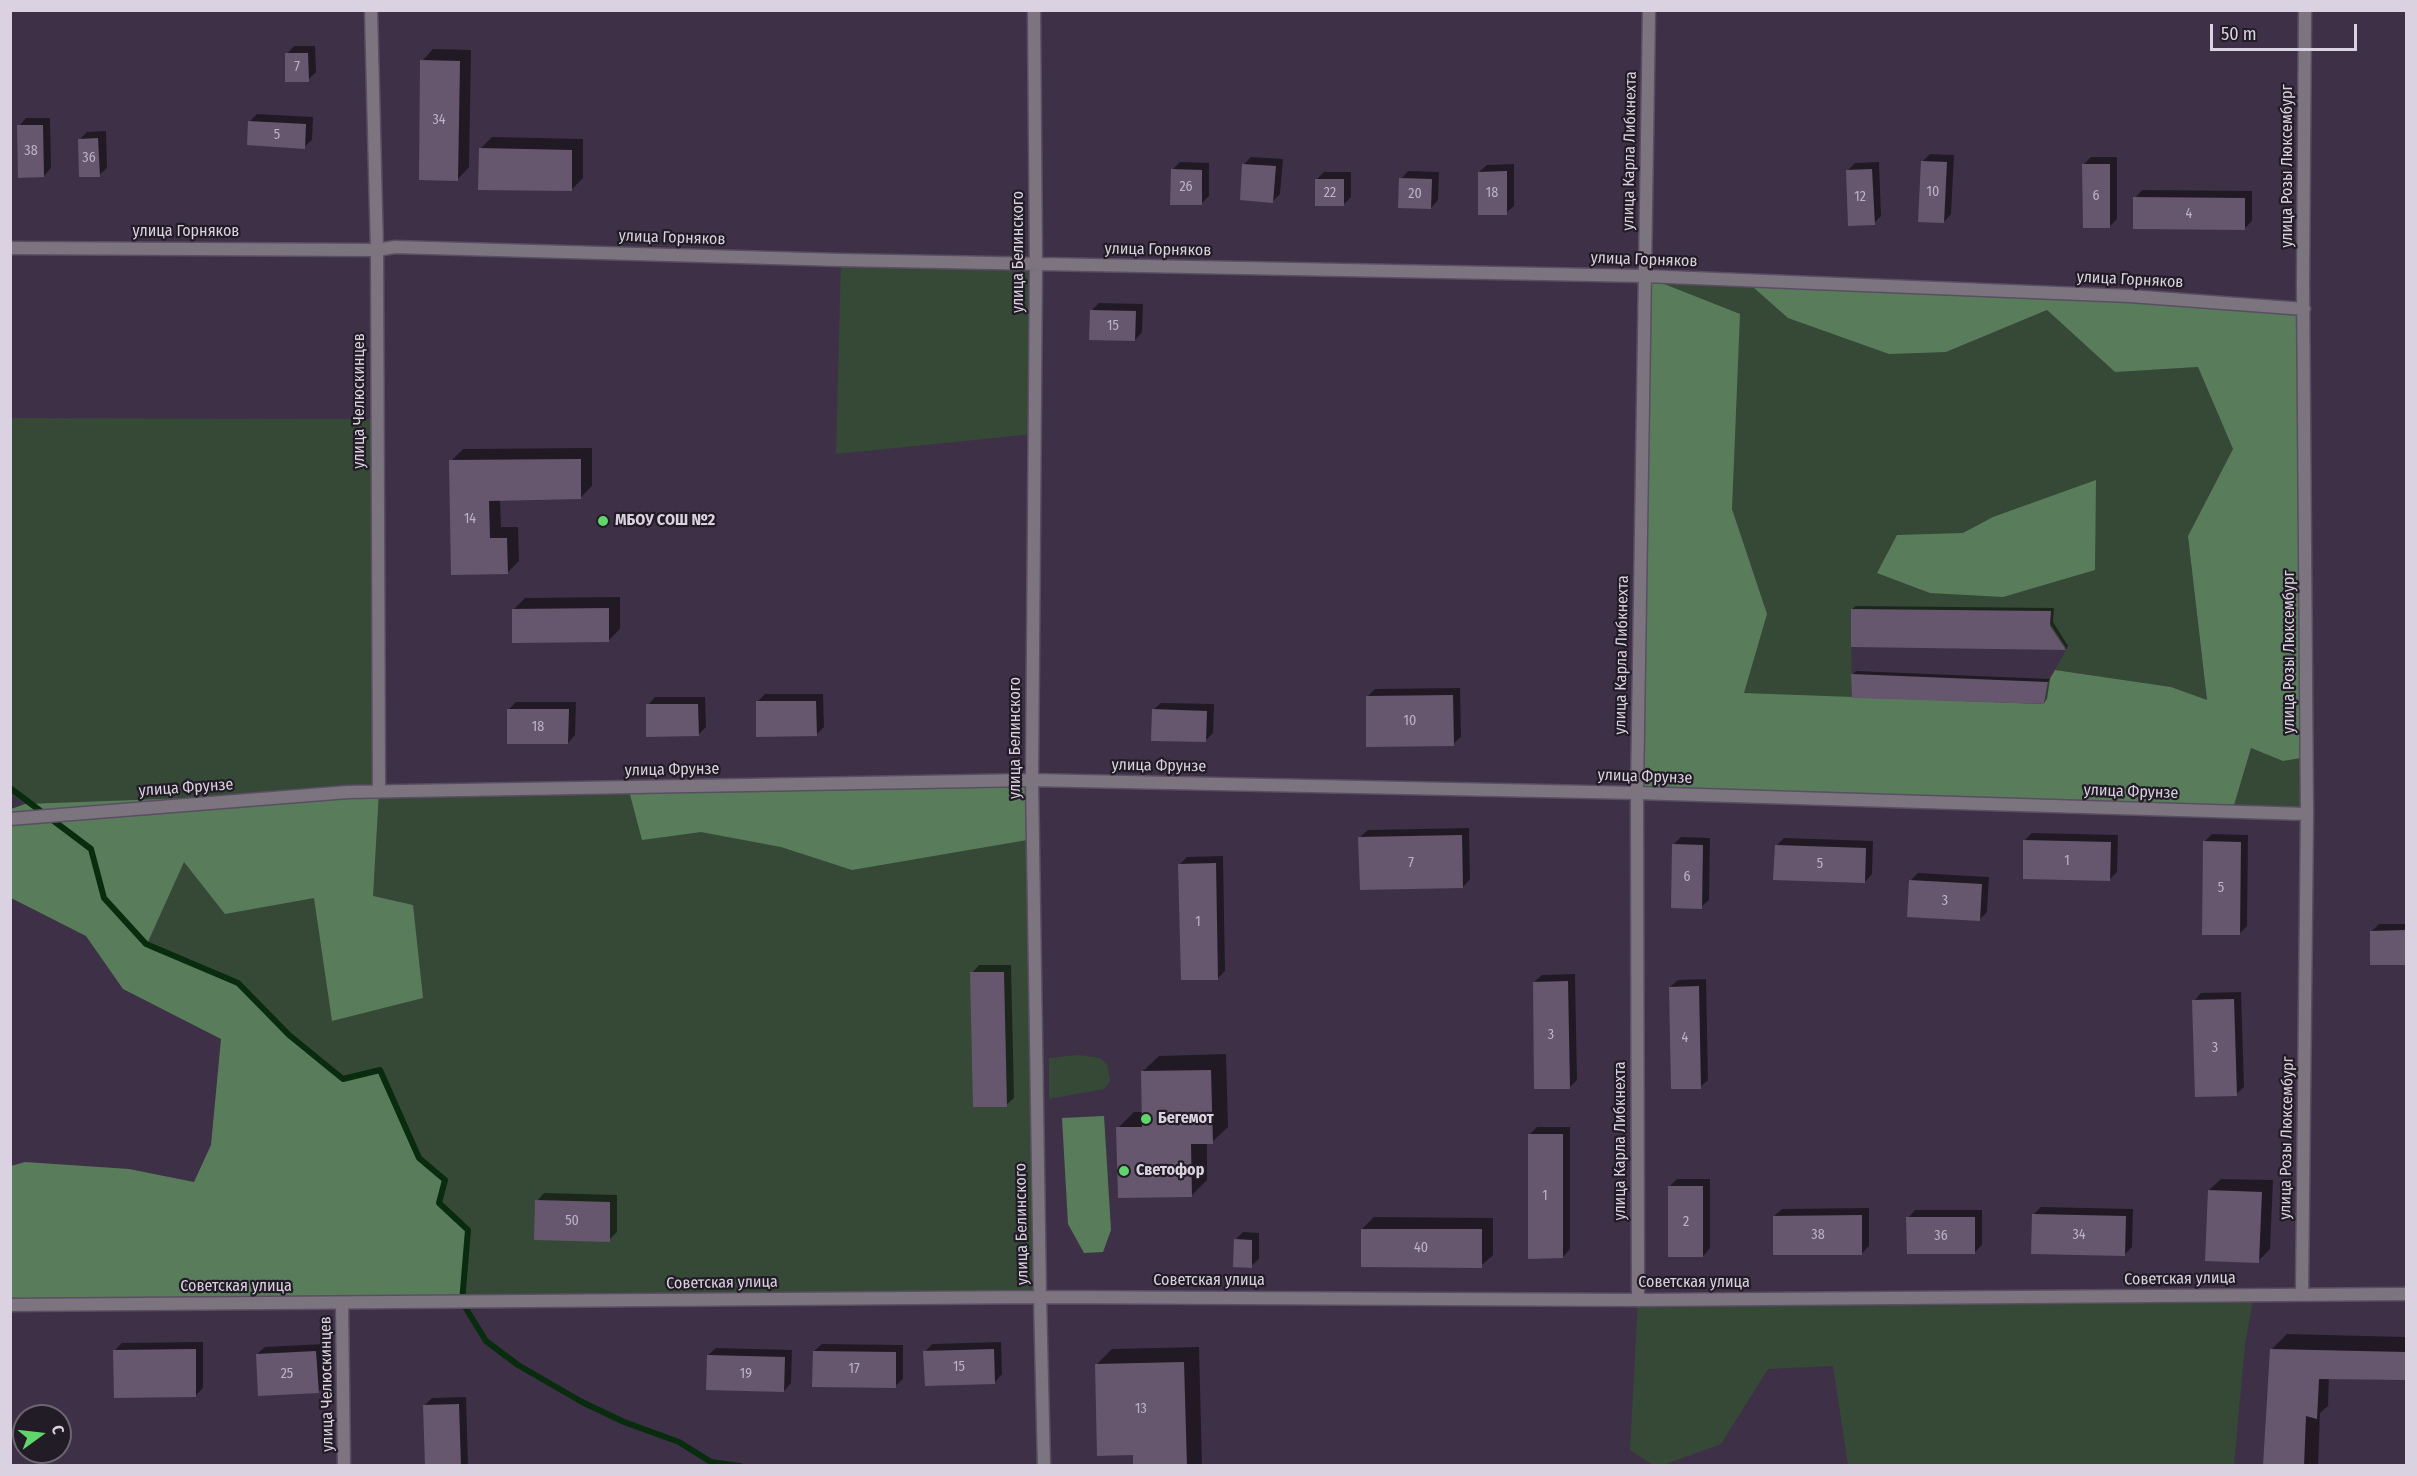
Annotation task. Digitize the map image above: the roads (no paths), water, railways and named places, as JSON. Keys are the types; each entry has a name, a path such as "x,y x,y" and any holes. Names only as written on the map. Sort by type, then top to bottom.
{"street":[{"name":"улица Челюскинцев","path":"370,10 377,250 379,791"},
{"name":"улица Белинского","path":"1034,10 1036,264 1032,780 1044,1466"},
{"name":"улица Карла Либкнехта","path":"1638,1300 1637,793 1649,10"},
{"name":"улица Розы Люксембург","path":"2302,1294 2307,814 2305,10"},
{"name":"улица Горняков","path":"10,248 377,250 395,247 1036,264 1644,276 2119,295 2304,309"},
{"name":"улица Фрунзе","path":"10,819 379,791 1032,780 1637,793 2307,814"},
{"name":"Советская улица","path":"10,1305 1040,1297 1638,1300 2406,1294"},
{"name":"улица Челюскинцев","path":"342,1303 344,1466"}],"waterway":[{"path":"10,788 91,849 104,898 146,944 238,983 289,1035 343,1079 380,1070 419,1158 445,1180 439,1203 468,1230 462,1302 486,1341 518,1365 582,1402 624,1422 679,1442 711,1462 740,1466"}],"place":[{"name":"МБОУ СОШ №2","path":"603,521"},
{"name":"Бегемот","path":"1146,1119"},
{"name":"Светофор","path":"1124,1171"}]}
